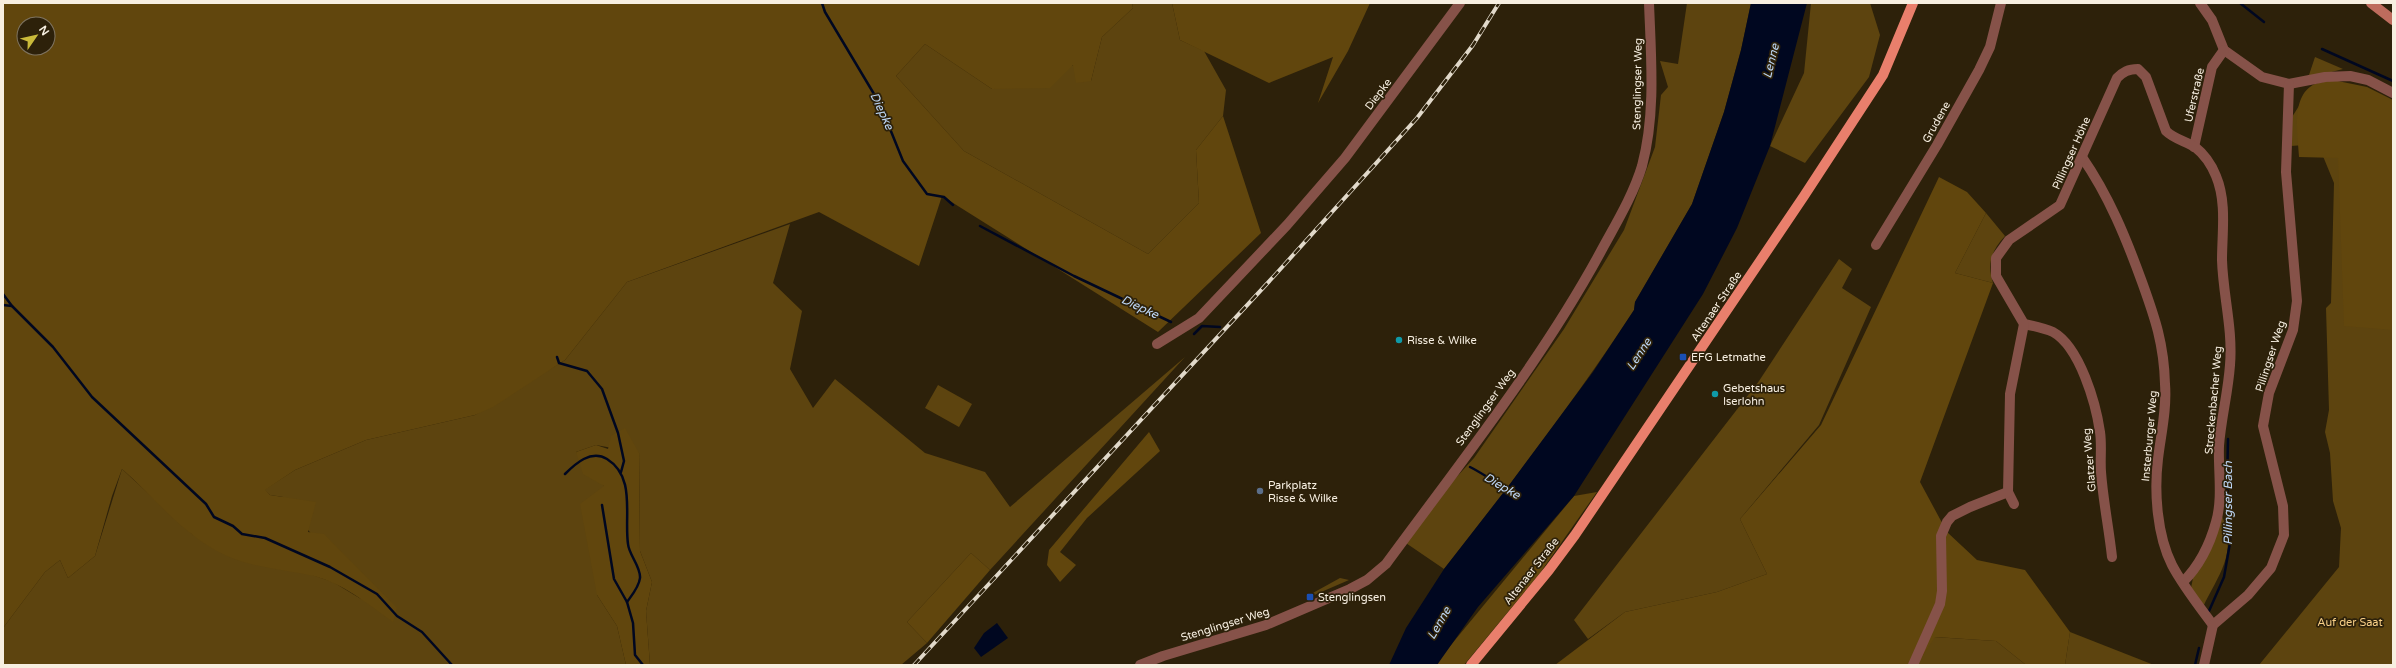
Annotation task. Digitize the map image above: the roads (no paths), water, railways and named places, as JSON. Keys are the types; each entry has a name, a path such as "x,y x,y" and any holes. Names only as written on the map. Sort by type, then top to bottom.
{"main road":[{"name":"Altenaer Straße","path":"1471,665 1550,570 1575,535 1804,196 1883,75 1913,3"},
{"path":"2371,3 2393,20"}],"street":[{"name":"Diepke","path":"1157,344 1192,324 1287,225 1345,158 1460,3"},
{"name":"Stenglingser Weg","path":"1140,665 1164,656 1266,625 1350,589 1367,580 1386,564 1549,339 1586,278 1624,208 1642,167 1649,132 1649,3"},
{"name":"Grudene","path":"1876,245 1937,144 1979,70 1990,47 2002,3"},
{"path":"2200,3 2212,20 2224,50 2262,77 2289,84 2325,77 2350,76 2368,80 2393,93"},
{"name":"Uferstraße","path":"2194,147 2212,67 2224,50"},
{"name":"Pillingser Höhe","path":"2024,324 1996,276 1996,258 2009,240 2060,205 2117,78 2124,72 2132,69 2138,69 2146,77 2166,131 2170,136 2194,147"},
{"name":"Pillingser Weg","path":"2213,625 2248,595 2271,568 2284,535 2283,506 2263,426 2269,393 2293,330 2297,301 2286,172 2289,84"},
{"name":"Streckenbacher Weg","path":"2183,582 2197,564 2216,521 2219,447 2230,365 2230,331 2223,272 2224,235 2220,187 2211,166 2194,147"},
{"name":"Insterburger Weg","path":"2082,157 2094,175 2115,214 2130,247 2156,320 2161,339 2165,390 2156,484 2164,540 2172,565 2213,625"},
{"path":"2014,504 2008,492 2010,394 2024,324"},
{"name":"Glatzer Weg","path":"2024,324 2049,331 2063,341 2081,369 2093,398 2100,433 2101,472 2112,557"},
{"path":"1913,665 1940,604 1942,591 1941,536 1947,522 1952,516 1970,507 2008,492"},
{"path":"2204,665 2213,625"}],"water":[{"name":"Lenne","path":"1751,3 1807,3 1770,146 1737,228 1703,294 1574,496 1478,607 1437,665 1389,665 1406,628 1444,569 1507,488 1593,372 1634,310 1635,302 1692,204 1724,112 1741,50"},
{"path":"997,623 1008,638 981,657 974,648 984,633"}],"waterway":[{"name":"Diepke","path":"822,3 825,12 880,104 903,161 927,194 944,197 953,205"},
{"path":"2240,3 2264,22"},
{"path":"2322,49 2393,81"},
{"name":"Diepke","path":"980,226 1074,276 1171,322"},
{"path":"3,294 12,306 53,347 92,397 206,504 214,517 233,526 242,534 265,538 330,567 377,594 397,616 422,632 452,665"},
{"path":"3,305 12,306"},
{"name":"Diepke","path":"1194,334 1202,326 1220,327"},
{"path":"557,357 559,363 587,371 602,389 618,433 624,461 621,472"},
{"name":"Pillingser Bach","path":"2209,611 2224,577 2230,543 2230,511 2227,487 2228,439"},
{"path":"565,474 578,462 589,457 601,456 616,467 622,476 627,497 628,544 640,574 637,588 627,602"},
{"name":"Diepke","path":"1470,467 1509,489"},
{"path":"602,505 614,579 627,602 633,623 635,655 643,665"},
{"name":"Pillingser Bach","path":"2195,665 2199,648"}],"railway":[{"path":"914,665 1275,275 1417,118 1473,45 1499,3"}],"place":[{"name":"Risse & Wilke","path":"1399,340"},
{"name":"EFG Letmathe","path":"1683,357"},
{"name":"Gebetshaus Iserlohn","path":"1715,394"},
{"name":"Parkplatz Risse & Wilke","path":"1260,491"},
{"name":"Stenglingsen","path":"1310,597"}],"park label":[{"name":"Auf der Saat","path":"2350,622"}]}
